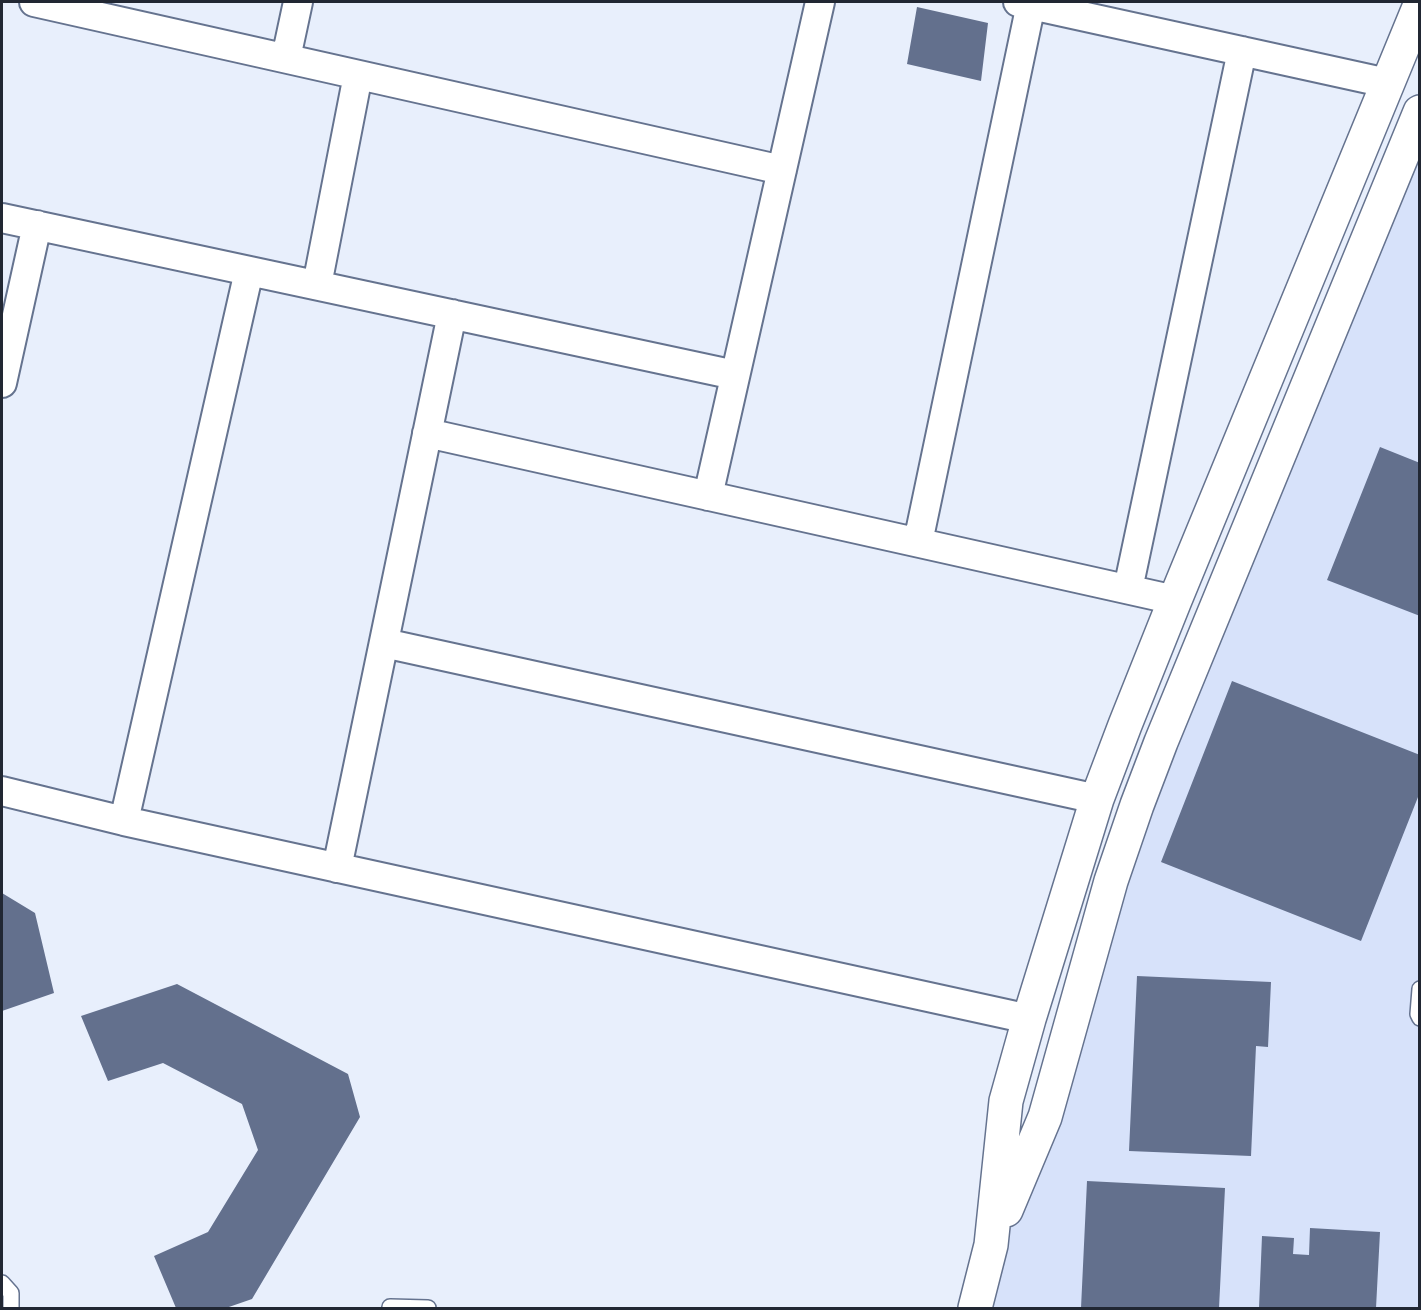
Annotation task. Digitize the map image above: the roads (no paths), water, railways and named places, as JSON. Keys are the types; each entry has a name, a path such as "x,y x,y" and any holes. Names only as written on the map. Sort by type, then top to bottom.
{"street":[{"path":"34,2 75,6 358,75 782,170"},
{"path":"286,58 298,2"},
{"path":"708,496 820,2"},
{"path":"918,542 1024,3 1387,83"},
{"path":"975,1308 991,1245 1006,1101 1097,799 1175,600 1419,6"},
{"path":"1128,589 1242,51"},
{"path":"317,285 358,75"},
{"path":"991,1245 1045,1117 1111,880 1161,741 1419,112"},
{"path":"2,218 735,375"},
{"path":"2,383 37,225"},
{"path":"124,821 249,271"},
{"path":"337,868 452,314"},
{"path":"1248,423 1285,441"},
{"path":"427,433 1175,600"},
{"path":"384,643 1097,799"},
{"path":"2,791 124,821 1029,1019"}],"lane":[{"path":"1419,988 1419,1018"},
{"path":"2,1283 11,1293 11,1308"},
{"path":"390,1307 428,1308"}]}
